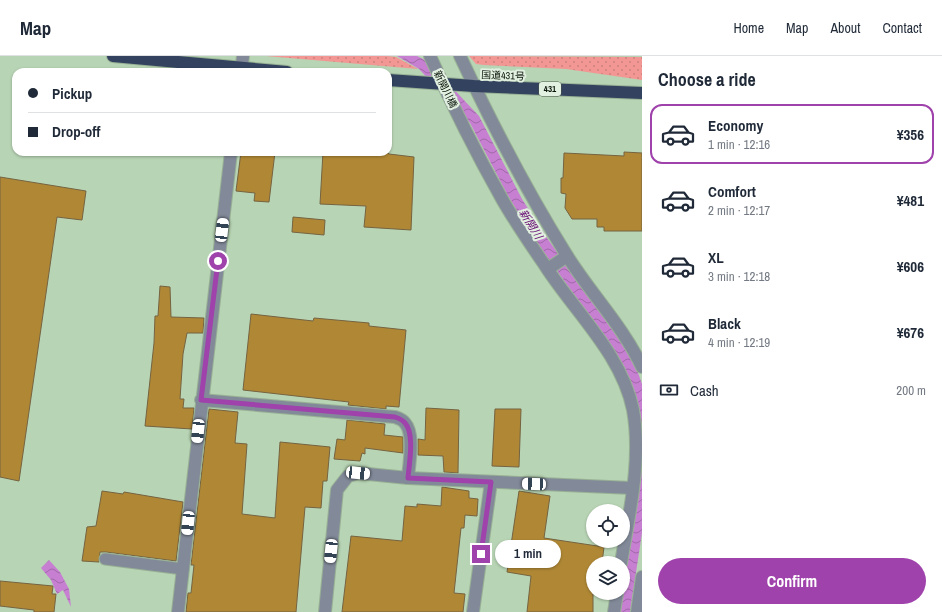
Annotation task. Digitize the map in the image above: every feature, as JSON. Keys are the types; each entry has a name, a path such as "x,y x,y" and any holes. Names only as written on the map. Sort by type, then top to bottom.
{"highway":[{"path":"113,56 242,65 261,68"},
{"name":"国道431号","path":"392,80 474,86 642,93"}],"street":[{"name":"新開川橋","path":"430,56 502,200 617,367 627,388 639,435 622,556"},
{"path":"460,56 526,189 565,257 623,334 642,367"},
{"path":"178,612 201,400 231,156"},
{"path":"550,268 565,257"},
{"path":"201,400 395,417 405,422 409,429 410,441 408,478"},
{"path":"324,612 337,490 339,485 348,476 358,473 408,478 632,488"},
{"path":"472,612 491,482"},
{"path":"637,612 642,577"},
{"path":"614,612 616,600"}],"lane":[{"path":"105,559 183,569"}],"shaded area":[{"path":"266,56 387,56 396,57 418,69"},
{"path":"469,56 642,57 642,80 566,69 476,64"}],"water":[{"name":"新開川","path":"397,56 417,56 427,61 479,116 522,199 547,238 623,345 636,367 642,384 642,533 630,612 620,612 622,600 630,600 630,556 628,556 629,548 630,548 641,457 641,420 635,397 617,354 534,239 507,194 470,123 419,69"},
{"path":"49,560 60,572 69,589 71,607 63,590 57,594 51,580 41,568"}],"building":[{"path":"624,152 642,153 642,231 604,231 604,227 597,227 597,219 572,219 565,208 566,194 561,193 564,153 624,156"},
{"path":"392,154 414,157 411,230 364,227 366,206 320,204 323,156 392,156"},
{"path":"240,156 275,156 269,202 254,201 255,193 236,191"},
{"path":"0,177 86,191 82,220 57,217 19,481 0,477"},
{"path":"293,217 325,220 324,235 292,232"},
{"path":"160,286 170,287 171,317 204,318 203,333 187,333 183,354 180,399 184,399 183,408 194,408 192,429 145,426 154,343 155,316 158,316"},
{"path":"251,314 313,321 314,318 369,323 369,326 406,330 399,407 386,406 386,409 348,405 349,402 243,390"},
{"path":"426,408 459,410 458,473 444,472 443,456 418,455 418,439 425,440"},
{"path":"209,409 238,412 235,443 247,444 242,514 275,518 280,442 330,447 327,481 323,481 321,508 305,507 296,612 186,612 188,593 191,593 194,565 191,565"},
{"path":"495,409 521,409 519,467 492,466"},
{"path":"347,420 385,424 384,435 403,437 403,453 365,448 365,454 362,453 360,461 334,459 337,439 345,440"},
{"path":"442,487 469,491 469,498 478,499 477,516 465,515 464,528 461,528 454,593 465,594 463,612 342,612 351,536 402,541 405,506 417,507 417,504 441,506"},
{"path":"102,491 123,494 124,492 183,502 176,561 100,552 99,562 82,561 87,527 96,526"},
{"path":"519,491 550,496 544,538 586,544 586,548 604,548 603,556 586,556 586,600 593,600 593,612 527,612 531,576 507,572"},
{"path":"0,581 53,586 52,594 56,594 54,612 34,612 34,610 0,606"}],"route":[{"path":"218,261 201,400 395,417 405,422 409,429 410,441 408,478 491,482 481,554"}]}
